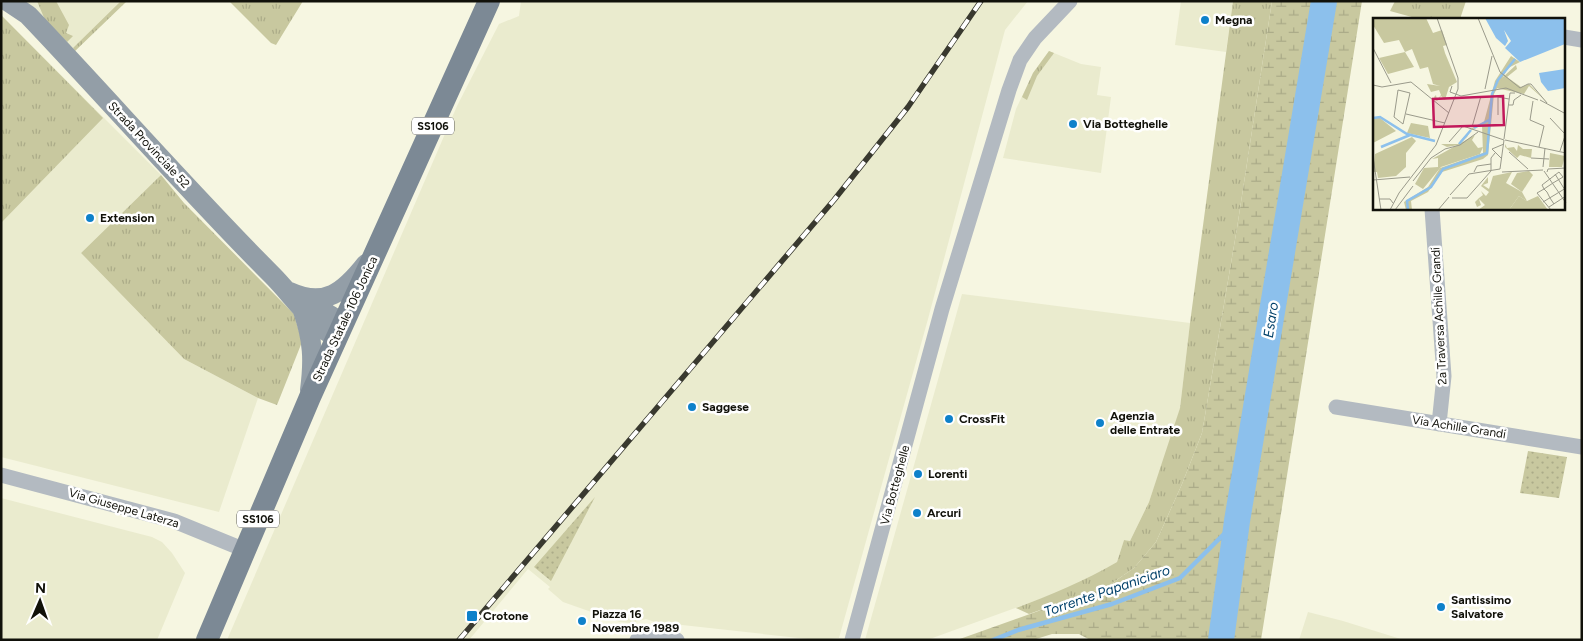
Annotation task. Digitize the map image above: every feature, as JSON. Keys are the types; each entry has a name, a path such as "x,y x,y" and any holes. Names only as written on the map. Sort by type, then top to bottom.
{"main road":[{"name":"Strada Statale 106 Jonica","path":"206,640 310,397 489,1"}],"street":[{"name":"Strada Provinciale 52","path":"7,1 28,15 245,249 288,291"},
{"name":"Via Botteghelle","path":"852,640 942,309 1008,90 1020,60 1035,38 1070,1"},
{"path":"1566,37 1582,40"},
{"name":"2a Traversa Achille Grandi","path":"1432,210 1444,376 1439,424"},
{"path":"288,291 316,300 332,295 352,281 377,251"},
{"path":"288,291 333,317 339,333"},
{"path":"288,291 302,310 310,332 313,355 310,397"},
{"name":"Via Achille Grandi","path":"1336,407 1582,447"},
{"name":"Via Giuseppe Laterza","path":"1,474 174,521 245,550"},
{"path":"636,640 655,637 677,640"}],"shaded area":[{"path":"25,1 127,1 75,51"},
{"path":"521,1 1028,1 1005,30 928,319 839,638 817,640 655,622 646,619 631,623 620,622 563,602 548,589 550,587 528,569 469,640 227,640 457,106 499,24 519,16"},
{"name":"Megna","path":"1181,1 1233,1 1226,52 1175,45"},
{"path":"1,15 161,175 81,253 184,359 258,398 219,512 1,457"},
{"path":"1049,51 1081,64 1101,67 1097,95 1111,97 1101,173 1003,158 1016,109 1033,73"},
{"path":"962,294 1190,323 1180,408 1173,433 1149,502 1130,541 1124,540 1117,562 1086,580 1059,592 927,640 865,640"},
{"path":"1,498 152,537 162,542 185,573 157,640 1,640"},
{"path":"1308,612 1343,621 1404,640 1299,640"}],"green space":[{"path":"37,1 56,1 69,25 66,33 73,36 67,42 45,20"},
{"path":"121,1 127,1 75,51 73,48"},
{"path":"229,1 303,1 276,45 271,43"},
{"path":"1233,1 1272,1 1237,228 1202,433 1156,542 1134,568 1108,586 1029,614 1016,608 1067,587 1117,562 1124,540 1130,541 1149,502 1180,408"},
{"path":"1272,1 1362,1 1261,640 1090,640 1079,634 1052,634 1033,640 957,640 1108,586 1134,568 1156,542 1202,433 1237,228"},
{"path":"1395,1 1466,1 1460,18 1415,18 1390,11"},
{"path":"1,15 103,118 1,223"},
{"path":"1049,51 1054,53 1037,76 1027,100 1022,97 1033,73"},
{"path":"161,175 184,203 294,314 302,342 277,405 258,398 184,359 81,253"},
{"path":"1528,451 1567,457 1559,498 1520,493"},
{"path":"595,497 551,581 534,567"}],"waterway":[{"name":"Esaro","path":"1221,640 1237,521 1324,1"},
{"name":"Torrente Papaniciaro","path":"993,640 1018,630 1112,604 1180,578 1237,521"}],"railway":[{"path":"459,640 834,200 908,107 981,1"}],"place":[{"name":"Megna","path":"1205,20"},
{"name":"Via Botteghelle","path":"1073,124"},
{"name":"Extension","path":"90,218"},
{"name":"Saggese","path":"692,407"},
{"name":"CrossFit","path":"949,419"},
{"name":"Agenzia delle Entrate","path":"1100,423"},
{"name":"Lorenti","path":"918,474"},
{"name":"Arcuri","path":"917,513"},
{"name":"Santissimo Salvatore","path":"1441,607"},
{"name":"Crotone","path":"472,616"},
{"name":"Piazza 16 Novembre 1989","path":"582,621"}]}
